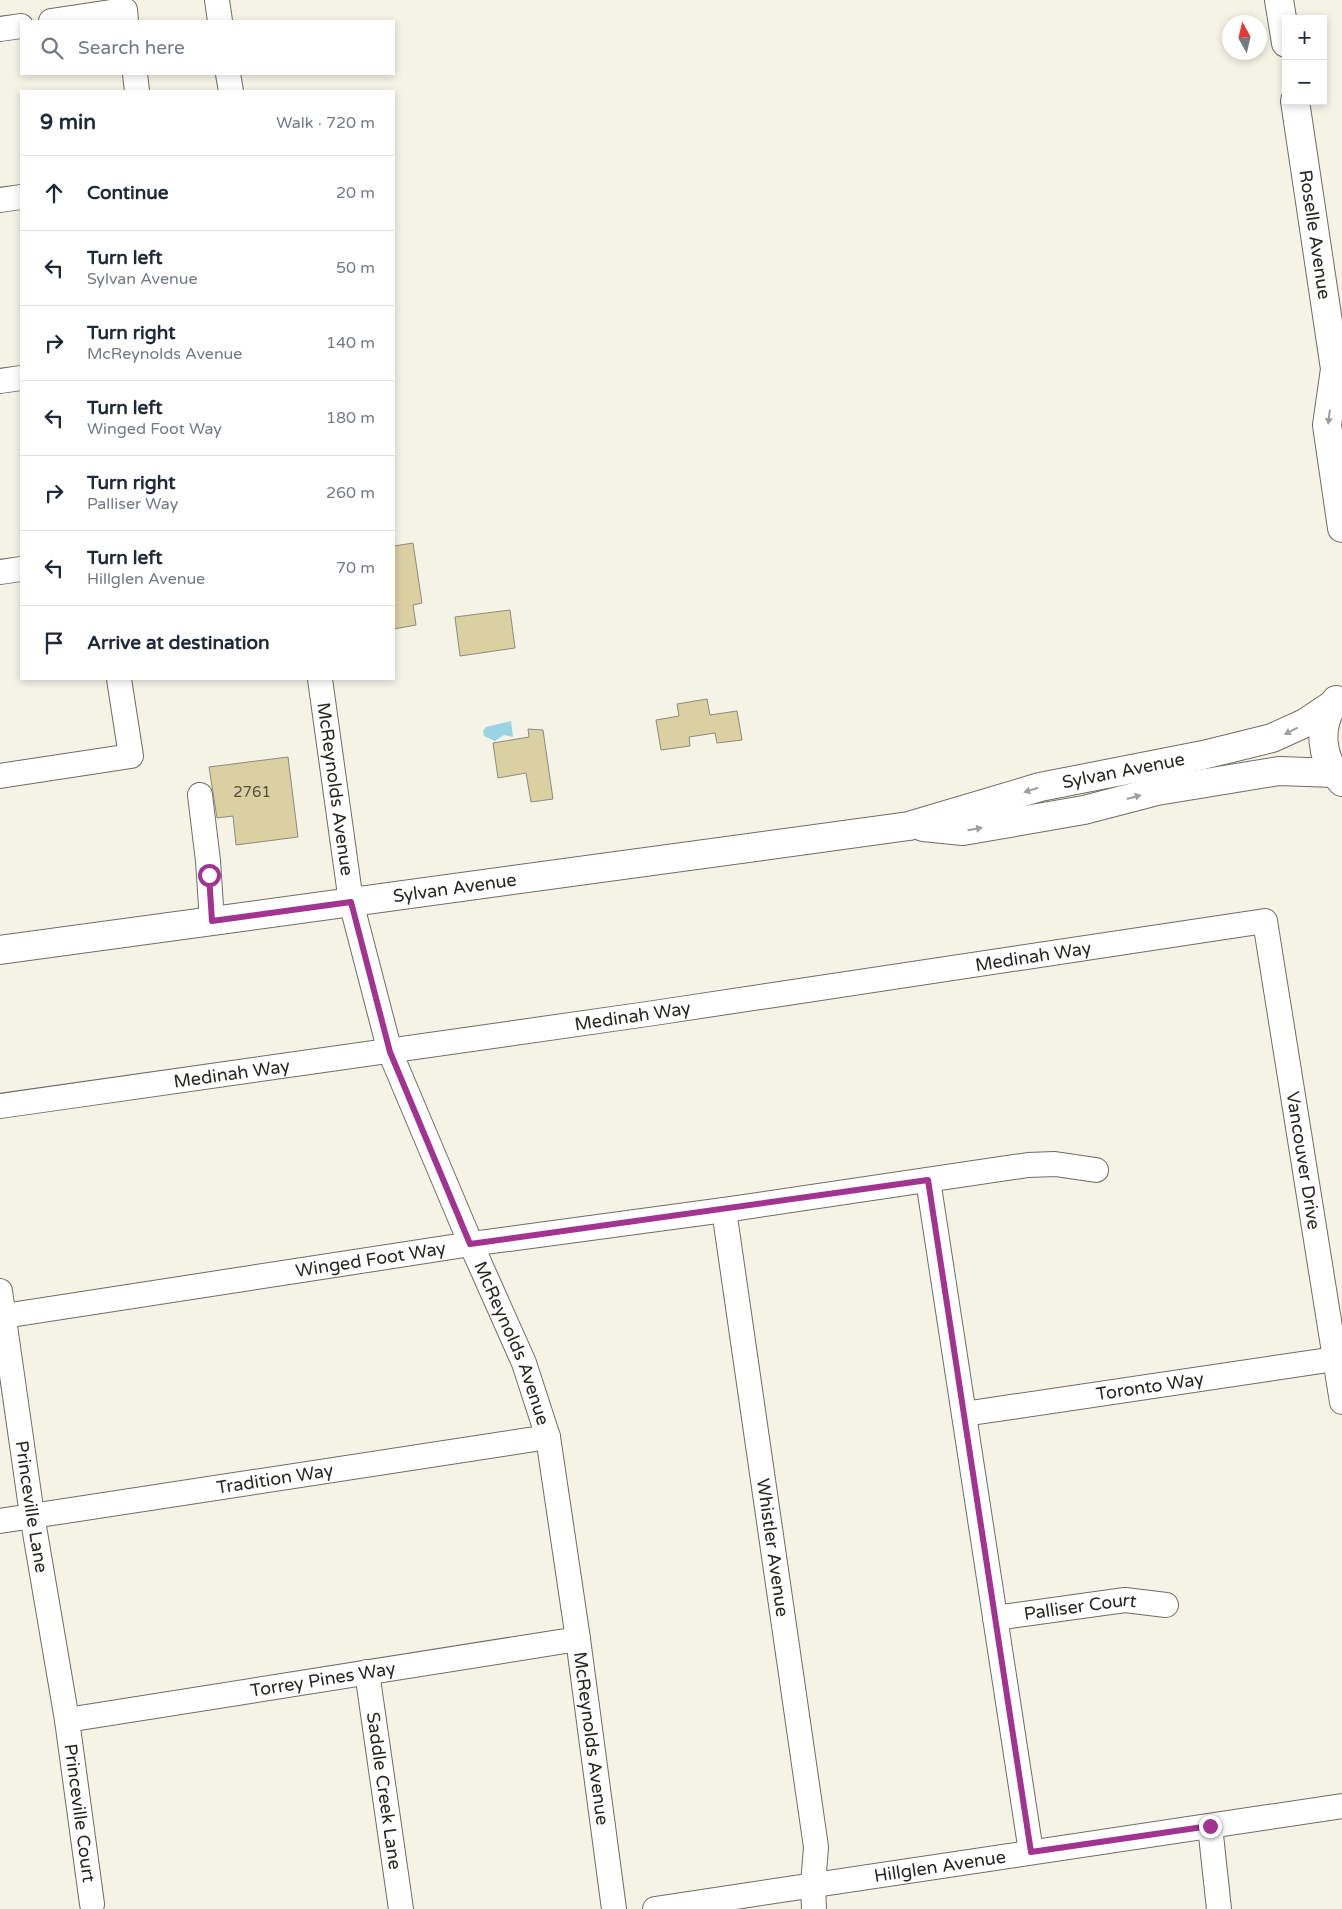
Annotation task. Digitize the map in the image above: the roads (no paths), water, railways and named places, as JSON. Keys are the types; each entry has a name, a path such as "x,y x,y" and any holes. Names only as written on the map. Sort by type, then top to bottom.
{"main road":[{"path":"1279,0 1282,18"},
{"name":"Roselle Avenue","path":"1295,105 1338,377 1327,425 1342,528"},
{"path":"1337,699 1326,718 1323,736 1326,758 1338,777"},
{"name":"Sylvan Avenue","path":"0,950 909,826 1040,787 1203,755 1272,738 1305,723 1337,699"},
{"name":"Sylvan Avenue","path":"909,826 963,831 1084,810 1157,791 1279,771 1338,777"}],"street":[{"path":"217,0 220,20"},
{"path":"58,20 125,10 126,20"},
{"path":"0,29 20,26"},
{"path":"135,75 137,90"},
{"path":"228,75 231,90"},
{"path":"0,200 20,197"},
{"path":"0,381 20,378"},
{"path":"0,572 20,569"},
{"path":"0,776 131,756 119,680"},
{"name":"McReynolds Avenue","path":"320,680 351,902 390,1052 470,1244 524,1363 548,1437 578,1639 614,1909"},
{"path":"200,796 208,861 212,921"},
{"name":"Medinah Way","path":"0,1106 390,1052 1265,921"},
{"name":"Vancouver Drive","path":"1265,921 1342,1402"},
{"name":"Winged Foot Way","path":"4,1316 470,1244 724,1210 1028,1165 1055,1164 1096,1170"},
{"path":"928,1180 1031,1852"},
{"name":"Whistler Avenue","path":"724,1210 816,1847 813,1885 814,1909"},
{"name":"Princeville Lane","path":"0,1292 32,1516 67,1720"},
{"name":"Toronto Way","path":"964,1414 1335,1359"},
{"name":"Tradition Way","path":"0,1521 548,1437"},
{"name":"Palliser Court","path":"995,1618 1125,1600 1166,1605"},
{"name":"Torrey Pines Way","path":"67,1720 578,1639"},
{"name":"Saddle Creek Lane","path":"367,1672 401,1909"},
{"name":"Princeville Court","path":"67,1720 92,1904"},
{"name":"Hillglen Avenue","path":"655,1909 1342,1806"},
{"path":"1210,1826 1219,1909"}],"water":[{"path":"511,721 513,737 504,735 495,741 484,736 483,731 486,727"}]}
